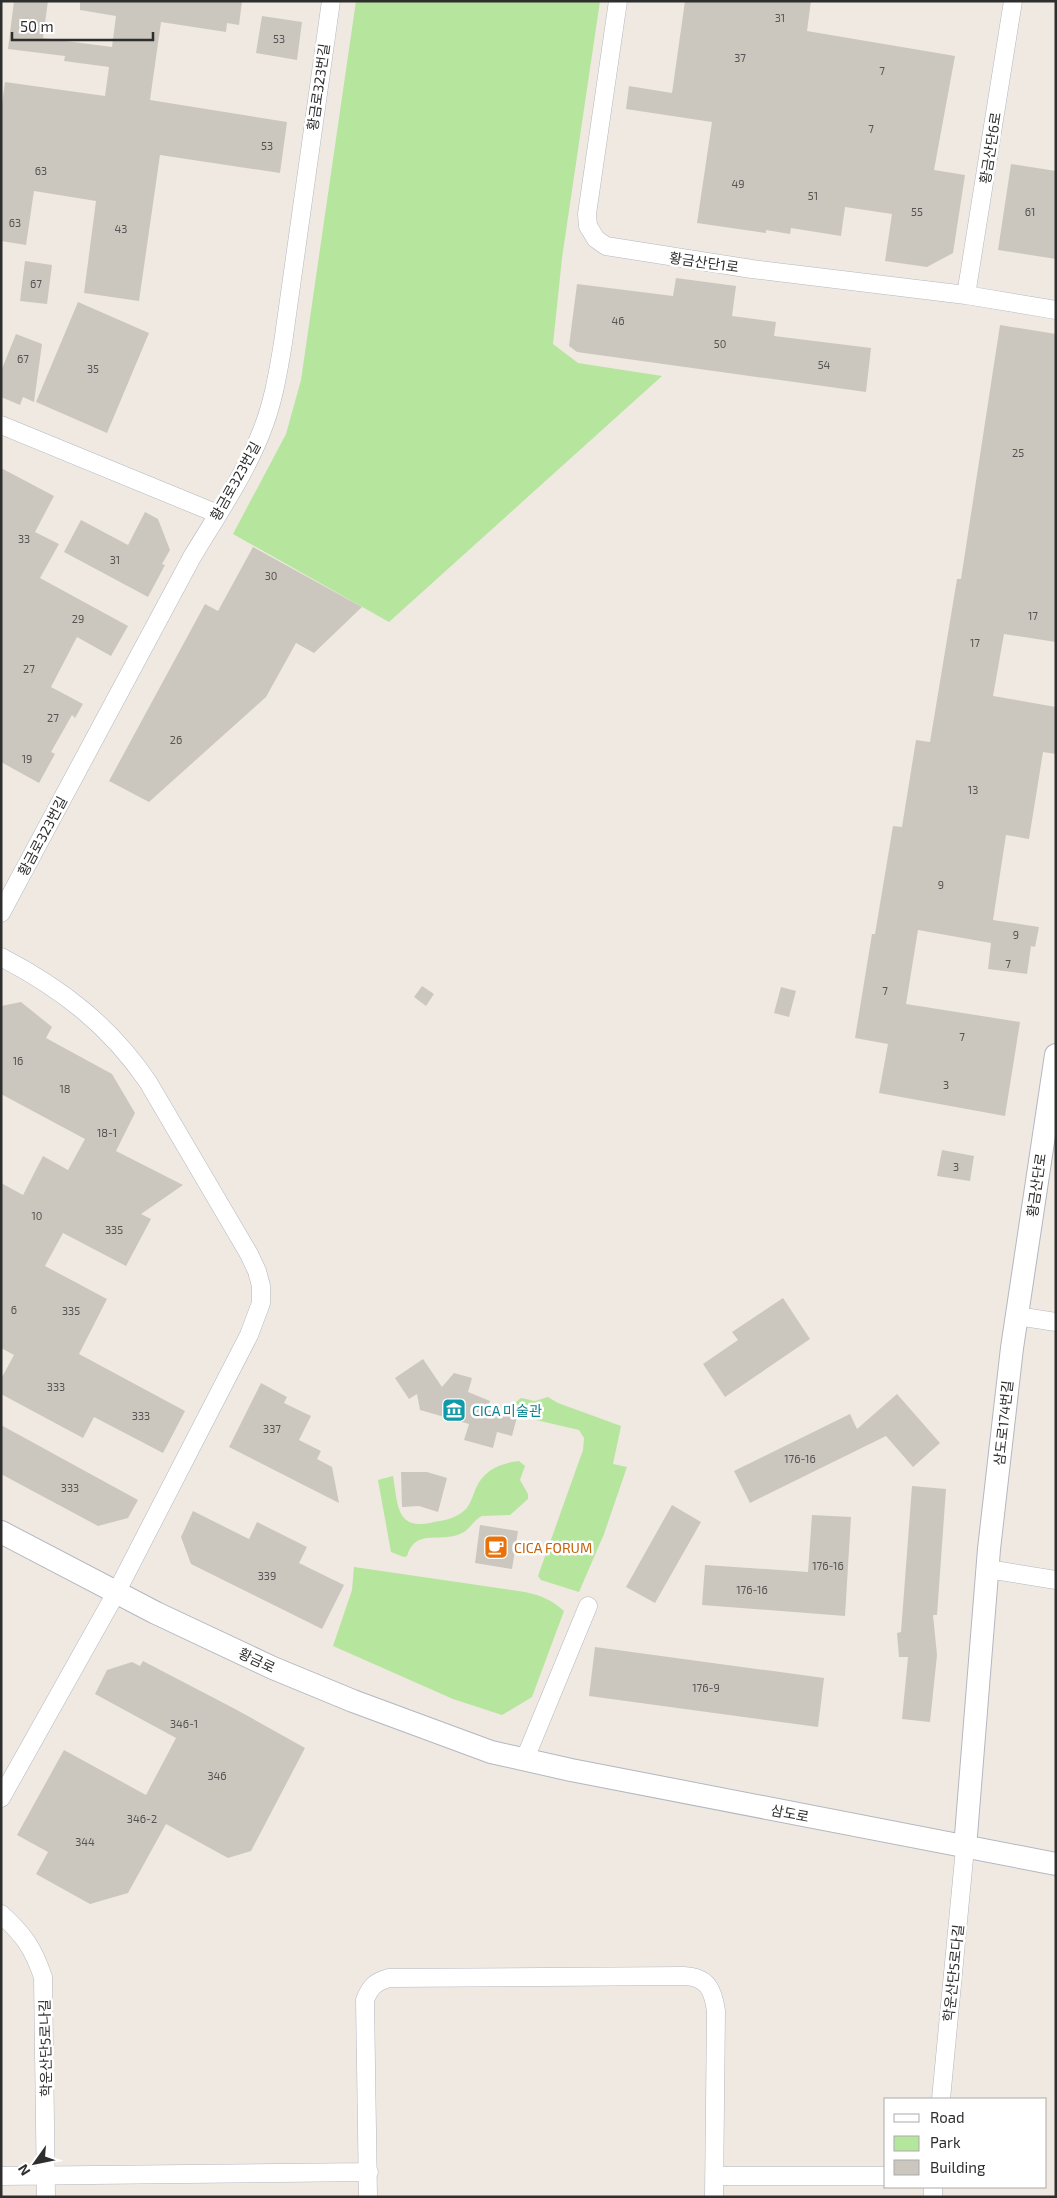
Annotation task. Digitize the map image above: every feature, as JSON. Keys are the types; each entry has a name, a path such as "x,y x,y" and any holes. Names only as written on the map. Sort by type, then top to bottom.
{"street":[{"name":"황금로323번길","path":"1,913 192,556 218,514 262,432 277,376 331,1"},
{"name":"황금산단1로","path":"618,1 587,214 588,226 596,239 606,246 646,253 752,269 966,295 1056,310"},
{"name":"황금산단6로","path":"966,295 1013,1"},
{"path":"1,424 218,514"},
{"path":"1,957 70,999 107,1031 132,1059 172,1122 249,1254 261,1286 261,1303 249,1335 116,1593 1,1798"},
{"name":"황금산단로","path":"1017,1316 1056,1055"},
{"path":"1017,1316 1056,1322"},
{"name":"삼도로174번길","path":"965,1848 988,1569 1017,1316"},
{"name":"황금로","path":"1,1532 116,1593 273,1668 353,1701 491,1752 524,1761"},
{"path":"988,1569 1056,1580"},
{"path":"524,1761 588,1606"},
{"name":"삼도로","path":"524,1761 965,1848 1056,1864"},
{"name":"학운산단5로다길","path":"941,2098 965,1848"},
{"name":"학운산단5로나길","path":"4,1919 26,1938 35,1954 43,1977 45,1998 46,2197"},
{"path":"368,2197 365,2000 369,1990 376,1982 389,1978 684,1976 697,1977 705,1982 714,1998 716,2011 714,2197"},
{"path":"1,2176 46,2174 369,2172"},
{"path":"714,2176 884,2176"}],"green space":[{"path":"356,1 600,1 562,258 553,344 578,363 662,376 389,622 233,534 286,434 301,380"},
{"path":"548,1397 558,1403 621,1426 613,1464 627,1467 604,1534 579,1592 541,1580 538,1576 583,1450 584,1438 579,1430 536,1420 517,1405 516,1402 521,1398 535,1401"},
{"path":"519,1461 525,1466 520,1480 528,1494 528,1499 510,1515 482,1516 464,1532 456,1536 417,1541 411,1547 407,1556 404,1557 391,1552 378,1480 393,1476 401,1514 412,1523 422,1524 459,1515 468,1507 483,1476 493,1468"},
{"path":"354,1567 525,1592 551,1601 564,1611 532,1697 502,1715 453,1699 333,1646 352,1590"}],"building":[{"path":"14,1 48,1 43,38 112,47 116,16 80,10 80,1 242,1 239,25 227,23 226,32 161,22 150,100 287,122 280,173 160,155 139,301 84,293 96,201 34,191 26,245 1,241 1,111 5,82 105,96 109,67 64,61 65,56 8,49"},
{"path":"685,1 811,1 807,31 955,56 934,170 965,175 953,253 927,267 885,261 892,214 845,207 841,236 791,228 790,234 766,230 766,233 697,223 712,122 626,109 629,86 672,93"},
{"path":"262,16 302,22 297,60 256,53"},
{"path":"1011,164 1056,171 1056,259 998,250"},
{"path":"25,261 52,265 47,304 20,301"},
{"path":"676,278 736,286 732,316 776,322 774,336 871,348 866,392 577,352 569,346 577,284 673,296"},
{"path":"78,302 149,333 107,433 36,402"},
{"path":"1000,325 1056,334 1056,642 1004,634 993,696 1056,707 1056,754 1043,752 1029,839 1006,835 993,920 1039,927 1035,947 1031,946 1027,974 988,969 991,943 918,930 906,1004 1020,1022 1005,1116 879,1093 888,1044 855,1038 872,934 875,934 893,826 902,827 916,740 930,742 957,579 961,579"},
{"path":"16,334 42,344 34,402 23,397 20,405 1,397 1,371"},
{"path":"1,468 54,496 35,532 59,544 40,578 128,626 111,656 77,637 51,687 83,704 75,718 72,715 51,752 55,754 39,783 1,762"},
{"path":"145,512 158,519 170,550 162,564 165,565 148,597 64,552 81,520 128,545"},
{"path":"253,547 362,607 314,653 296,643 266,697 149,802 109,781 205,604 218,611"},
{"path":"422,986 434,994 426,1006 414,997"},
{"path":"781,987 796,991 789,1017 774,1013"},
{"path":"21,1002 52,1027 46,1038 112,1074 135,1113 116,1151 183,1185 141,1214 151,1219 126,1266 63,1233 45,1266 107,1299 79,1354 185,1411 163,1453 94,1417 83,1438 1,1394 1,1379 14,1355 1,1348 1,1183 23,1195 43,1156 68,1170 85,1139 1,1094 1,1006"},
{"path":"942,1150 974,1156 970,1181 937,1176"},
{"path":"783,1298 810,1339 725,1397 703,1364 738,1340 732,1332"},
{"name":"CICA 미술관","path":"423,1359 442,1387 454,1373 472,1378 468,1392 490,1401 487,1410 517,1417 512,1436 497,1432 493,1448 464,1440 469,1424 420,1410 417,1394 409,1399 395,1378"},
{"path":"261,1383 287,1397 284,1403 311,1416 299,1440 321,1451 317,1459 332,1467 339,1503 229,1447"},
{"path":"897,1394 940,1443 913,1467 886,1436 750,1503 734,1471 850,1414 857,1429"},
{"path":"1,1425 138,1500 128,1518 98,1526 1,1474"},
{"path":"401,1472 427,1472 447,1478 438,1512 419,1506 402,1507"},
{"path":"912,1486 946,1489 937,1615 933,1615 937,1655 930,1722 902,1719 908,1657 899,1657 897,1633 901,1632"},
{"path":"672,1505 701,1522 655,1603 626,1587"},
{"path":"193,1511 249,1539 257,1522 307,1547 299,1563 344,1585 322,1629 191,1564 181,1537"},
{"path":"812,1515 851,1517 845,1616 702,1605 705,1565 808,1572"},
{"name":"CICA FORUM","path":"480,1525 518,1531 512,1569 475,1563"},
{"path":"595,1647 824,1678 818,1727 589,1696"},
{"path":"143,1661 305,1748 251,1851 228,1858 166,1824 128,1893 90,1904 36,1874 48,1852 17,1835 64,1750 146,1795 176,1738 95,1694 107,1670 132,1662 140,1666"}],"place":[{"name":"CICA 미술관","path":"454,1410"},
{"name":"CICA FORUM","path":"496,1547"}]}
